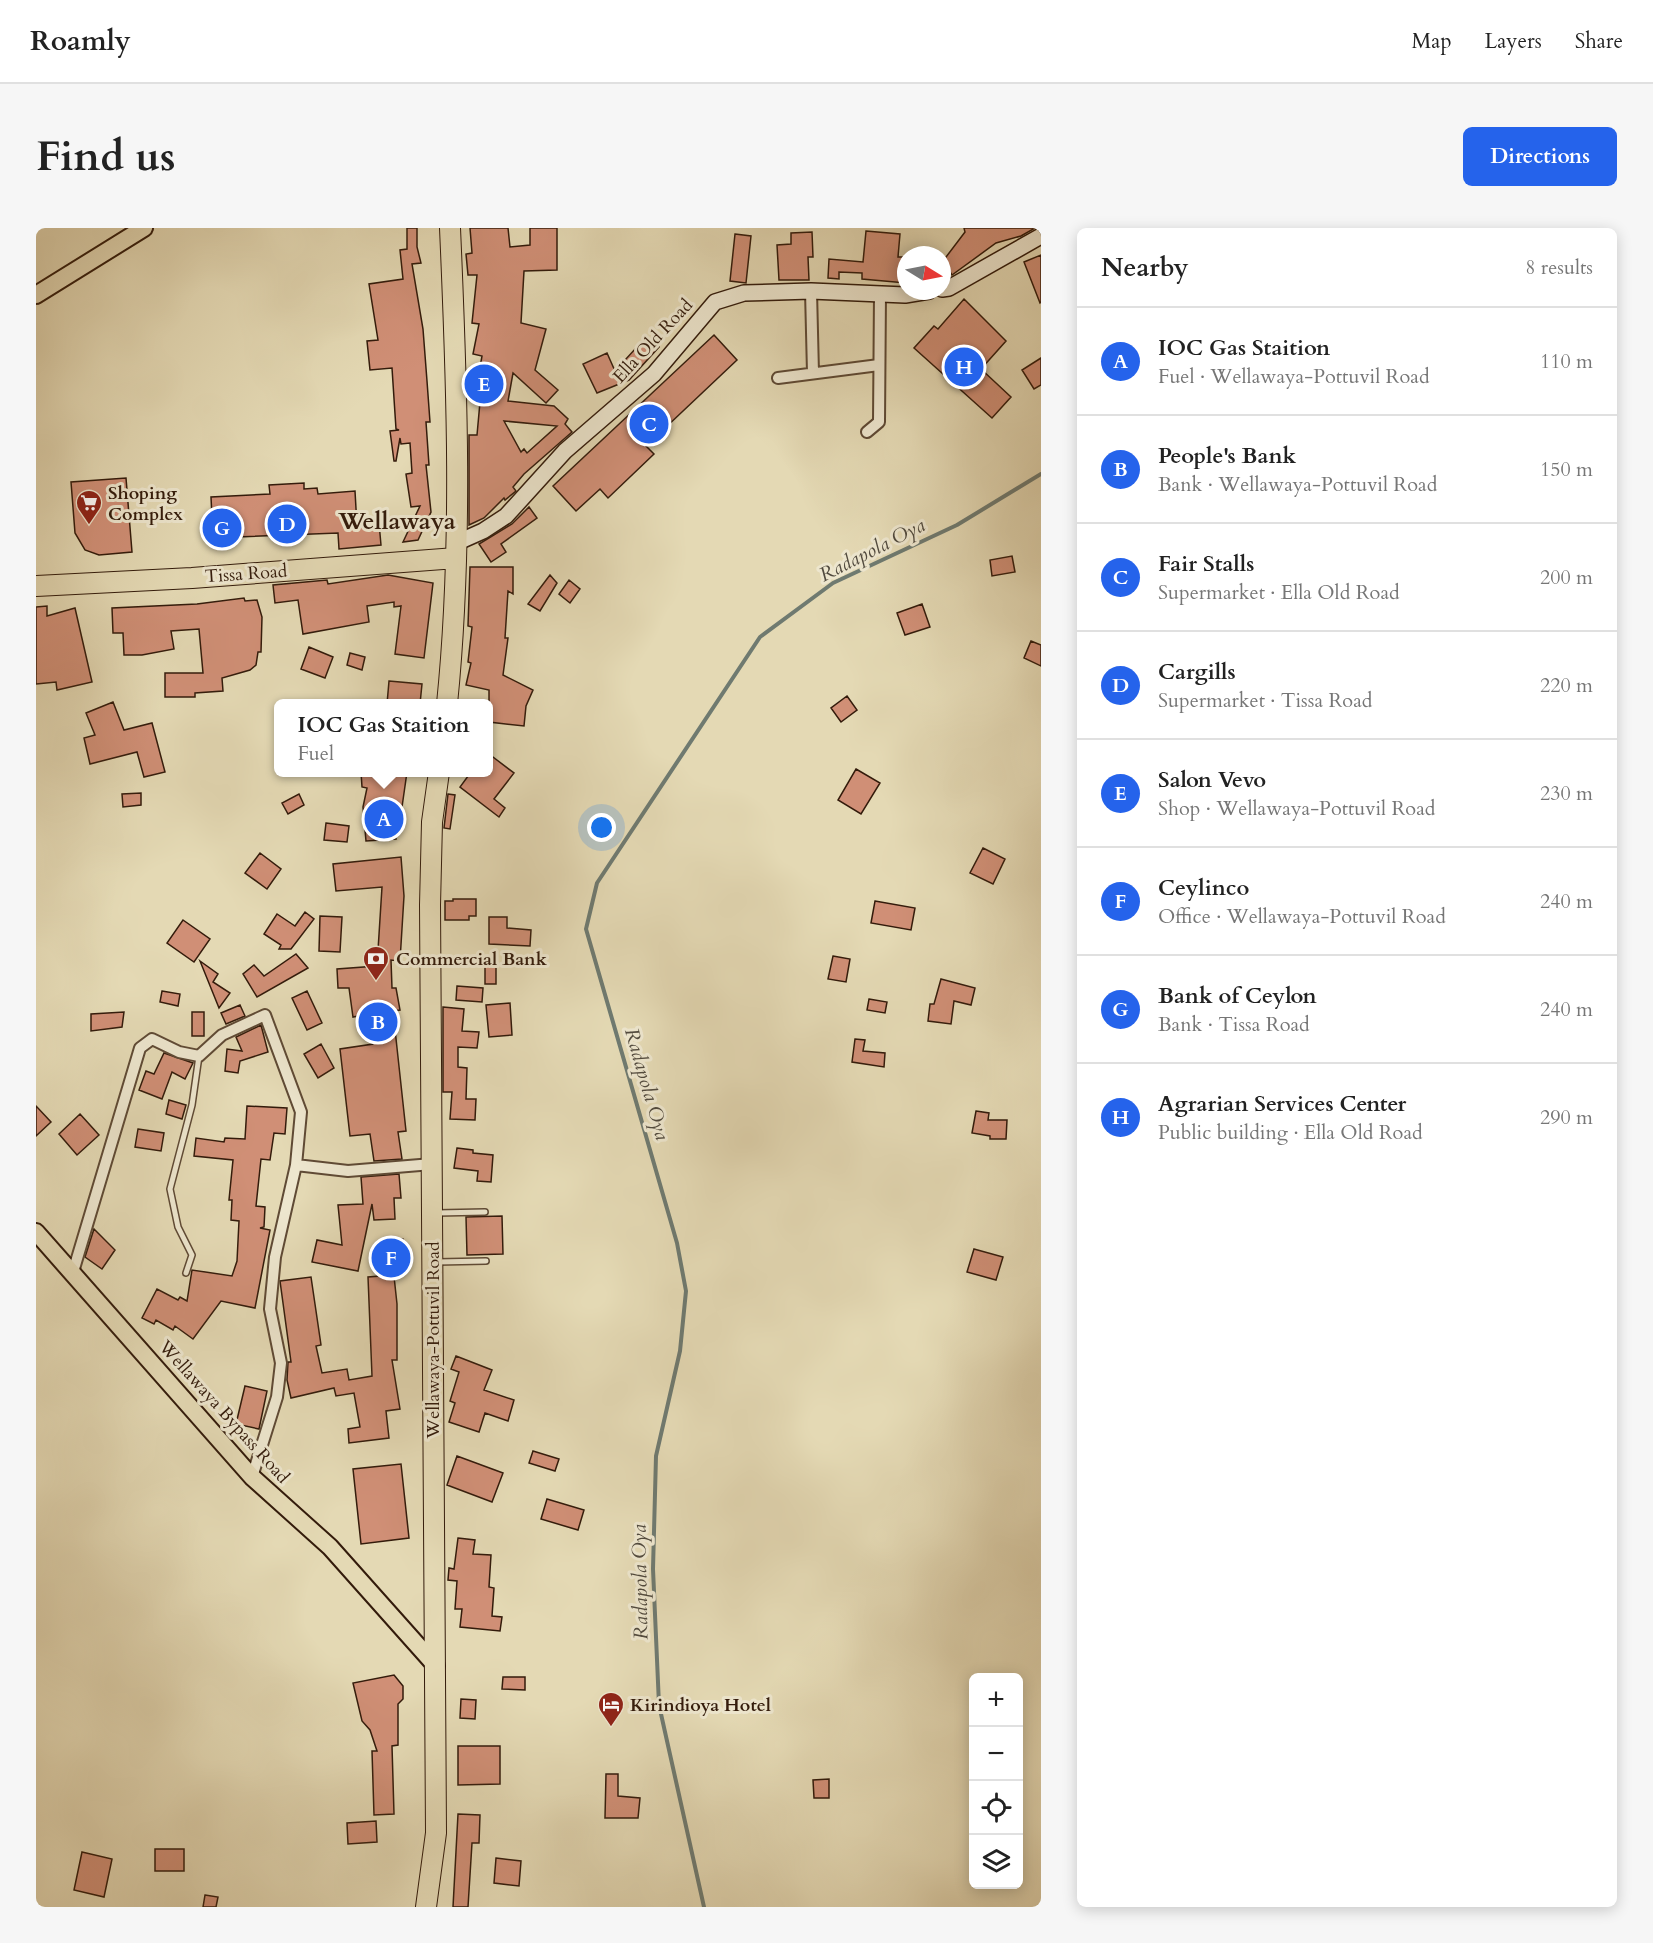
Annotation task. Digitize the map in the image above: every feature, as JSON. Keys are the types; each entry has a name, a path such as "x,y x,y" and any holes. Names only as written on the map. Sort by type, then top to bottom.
{"highway":[{"path":"447,699 453,637 456,550 457,378 450,228"},
{"name":"Tissa Road","path":"36,586 204,577 456,550"},
{"name":"Wellawaya-Pottuvil Road","path":"426,1907 436,1833 431,846 438,777"}],"main road":[{"path":"36,295 144,228"},
{"path":"951,287 1041,236"},
{"name":"Ella Old Road","path":"456,550 506,516 565,451 654,374 715,302 744,293 811,291 897,295"},
{"name":"Wellawaya Bypass Road","path":"36,1232 252,1477 330,1547 436,1666"}],"street":[{"path":"811,291 813,373"},
{"path":"867,432 879,422 880,294"},
{"path":"778,378 879,365"},
{"path":"73,1272 140,1048 153,1039 179,1052 199,1056 222,1035 265,1015 301,1112 296,1165 275,1257 270,1310 281,1364 277,1397 252,1477"},
{"path":"296,1165 348,1171 432,1164"}],"lane":[{"path":"186,1273 192,1256 178,1227 170,1189 192,1105 199,1056"},
{"path":"433,1213 485,1212"},
{"path":"433,1262 486,1262"}],"building":[{"path":"407,228 417,228 417,247 421,263 412,264 423,329 427,381 430,422 426,422 429,465 426,465 431,512 418,540 403,542 420,506 411,507 406,474 412,473 410,443 401,444 400,438 396,461 394,461 390,431 399,430 396,429 392,368 370,370 367,341 378,340 369,284 403,279 400,250 407,249"},
{"path":"470,228 508,228 510,247 530,245 530,228 557,228 557,270 524,271 521,323 546,329 535,370 558,390 546,403 513,373 508,401 554,406 568,419 565,424 572,432 524,474 513,487 516,491 505,500 504,498 484,518 469,525 469,435 477,435 481,391 476,390 482,356 473,354 479,324 472,323 477,275 468,275 466,254 472,253","holes":["504,421 557,426 527,453 524,449 521,452"]},
{"path":"964,228 1035,228 1021,236 996,243 952,275 951,250 965,232"},
{"path":"866,231 900,234 899,246 897,246 897,282 862,279 862,273 839,272 839,279 828,278 829,259 863,262"},
{"path":"812,232 813,257 808,257 809,280 779,280 777,245 791,244 791,233"},
{"path":"735,234 751,236 746,283 730,281"},
{"path":"1041,255 1041,302 1040,303 1024,262"},
{"path":"964,299 1006,341 981,369 1011,397 992,418 914,348 934,326 938,329"},
{"path":"714,335 737,360 646,446 654,454 608,498 600,489 576,511 553,486"},
{"path":"647,336 659,347 629,380 597,393 583,364 607,353 615,371"},
{"path":"1041,358 1041,385 1034,389 1022,370"},
{"path":"126,478 132,552 99,555 85,550 75,533 71,482"},
{"path":"304,483 304,489 317,488 318,494 355,491 357,526 379,523 381,545 339,549 338,533 213,538 211,497 270,494 269,485"},
{"path":"529,507 537,518 501,544 506,552 491,562 479,544 512,524"},
{"path":"1012,556 1015,572 992,576 990,560"},
{"path":"470,567 513,567 513,594 508,591 505,638 508,638 503,675 533,690 526,706 524,726 493,722 493,699 489,699 489,690 466,685 471,663 468,662 472,627 468,626"},
{"path":"388,575 433,583 424,658 395,654 401,606 394,607 394,602 367,606 369,622 303,634 298,600 275,603 273,585 327,580 328,584"},
{"path":"550,575 557,583 540,611 528,604"},
{"path":"569,580 580,589 570,603 559,594"},
{"path":"244,598 245,601 257,600 262,617 261,652 258,652 256,665 250,670 222,678 223,691 195,693 195,697 165,697 165,673 203,673 199,629 171,631 174,649 142,655 124,655 123,633 113,633 112,608 197,604"},
{"path":"922,604 930,627 905,635 897,613"},
{"path":"47,606 47,616 75,608 92,682 57,690 56,682 36,684 36,607"},
{"path":"1031,641 1041,645 1041,666 1024,658"},
{"path":"309,647 333,657 325,678 301,669"},
{"path":"350,653 365,657 362,670 347,665"},
{"path":"389,681 422,684 420,699 387,699"},
{"path":"847,696 857,710 841,722 831,708"},
{"path":"113,702 124,730 152,723 165,772 144,777 137,752 90,764 84,738 95,735 86,713"},
{"path":"493,757 514,773 494,799 505,808 499,817 460,787 467,777 493,777"},
{"path":"856,769 880,783 861,814 838,800"},
{"path":"361,777 406,777 402,807 394,806 396,839 366,841 363,807 367,788 362,787"},
{"path":"141,793 141,805 123,807 122,794"},
{"path":"299,794 304,805 288,814 282,803"},
{"path":"448,794 455,795 450,829 444,828"},
{"path":"326,823 349,826 347,842 324,840"},
{"path":"983,848 1005,859 993,884 970,873"},
{"path":"260,853 281,869 267,889 245,873"},
{"path":"401,857 404,896 400,961 391,960 392,988 396,988 400,1010 393,1011 406,1131 398,1132 402,1159 374,1161 370,1134 350,1136 340,1049 373,1044 368,1014 353,1017 349,988 338,988 337,969 377,966 382,887 336,891 333,864"},
{"path":"453,899 476,899 476,916 469,916 469,920 445,920 445,901 453,901"},
{"path":"875,901 915,908 911,930 871,923"},
{"path":"305,912 314,919 291,949 279,949 281,945 264,934 277,914 295,926"},
{"path":"320,916 342,917 340,952 319,951"},
{"path":"489,917 507,917 507,928 531,930 530,946 489,944"},
{"path":"183,920 210,939 194,962 167,943"},
{"path":"296,954 308,968 257,997 243,974 254,965 264,976"},
{"path":"833,956 850,959 846,982 828,979"},
{"path":"200,961 218,974 213,982 230,993 219,1008"},
{"path":"485,962 496,963 496,984 485,984"},
{"path":"941,979 975,988 971,1005 954,1001 951,1024 928,1021 930,1004 934,1004"},
{"path":"457,986 483,988 482,1002 456,1000"},
{"path":"162,991 180,994 178,1006 160,1002"},
{"path":"307,991 322,1023 307,1030 292,998"},
{"path":"869,999 887,1002 885,1013 867,1010"},
{"path":"510,1003 512,1035 489,1037 486,1005"},
{"path":"240,1005 245,1016 226,1024 221,1013"},
{"path":"443,1007 464,1009 462,1031 479,1032 477,1048 458,1047 458,1067 467,1068 466,1099 476,1099 475,1120 450,1119 452,1092 443,1092"},
{"path":"124,1012 122,1027 91,1031 91,1014"},
{"path":"192,1012 204,1012 204,1036 192,1036"},
{"path":"261,1025 268,1052 240,1061 238,1073 225,1071 227,1049 242,1051 236,1037"},
{"path":"855,1039 865,1040 863,1051 885,1053 884,1067 852,1062"},
{"path":"321,1044 334,1068 318,1078 304,1054"},
{"path":"164,1053 193,1063 185,1079 172,1072 162,1099 139,1090 146,1071 154,1074"},
{"path":"169,1100 186,1105 182,1119 166,1114"},
{"path":"36,1106 51,1122 36,1136"},
{"path":"247,1106 287,1108 285,1134 274,1133 270,1160 261,1159 256,1206 265,1207 264,1227 260,1228 270,1230 255,1308 221,1301 193,1339 175,1326 173,1330 156,1320 154,1324 142,1318 157,1289 178,1300 180,1297 187,1301 192,1270 232,1276 237,1261 239,1221 231,1220 232,1200 229,1200 233,1160 194,1156 196,1138 224,1142 225,1138 245,1139"},
{"path":"976,1111 989,1113 988,1120 1007,1120 1006,1139 990,1139 990,1136 972,1133"},
{"path":"80,1114 99,1135 77,1155 59,1134"},
{"path":"138,1129 164,1133 161,1151 135,1147"},
{"path":"457,1148 473,1150 473,1153 493,1155 491,1182 477,1181 478,1171 454,1168"},
{"path":"399,1174 401,1198 394,1198 395,1219 374,1220 372,1204 358,1271 312,1262 317,1240 342,1245 338,1205 363,1204 361,1177"},
{"path":"502,1216 503,1254 467,1255 466,1217"},
{"path":"94,1229 115,1250 102,1269 85,1257"},
{"path":"403,1239 407,1265 393,1267 397,1304 397,1360 392,1360 400,1409 386,1411 389,1438 349,1443 348,1429 360,1427 354,1393 336,1396 334,1388 291,1398 287,1380 288,1362 291,1362 280,1281 311,1277 321,1345 316,1346 322,1373 347,1369 349,1380 372,1376 368,1277 380,1276 376,1243"},
{"path":"974,1249 1003,1257 996,1280 967,1272"},
{"path":"456,1356 492,1370 484,1390 514,1400 508,1421 485,1413 479,1432 449,1422 455,1403 450,1401 459,1372 451,1369"},
{"path":"245,1386 267,1391 259,1429 236,1424"},
{"path":"533,1451 559,1459 555,1471 529,1463"},
{"path":"457,1456 503,1473 492,1502 447,1485"},
{"path":"401,1464 409,1538 361,1544 353,1469"},
{"path":"547,1499 584,1510 578,1530 541,1519"},
{"path":"458,1538 475,1540 473,1554 491,1555 489,1587 494,1588 492,1616 502,1617 500,1631 460,1627 462,1609 455,1609 457,1581 448,1580 449,1568 454,1569"},
{"path":"394,1675 403,1686 403,1699 398,1704 398,1745 392,1746 394,1814 374,1815 372,1751 377,1751 370,1730 362,1721 353,1683"},
{"path":"503,1677 525,1677 525,1690 502,1689"},
{"path":"461,1699 476,1700 475,1719 460,1718"},
{"path":"458,1746 500,1746 500,1784 458,1785"},
{"path":"606,1774 618,1774 618,1796 640,1798 638,1818 605,1818"},
{"path":"829,1779 829,1798 814,1798 813,1780"},
{"path":"458,1814 480,1815 479,1843 472,1843 468,1907 453,1907"},
{"path":"376,1821 377,1842 348,1844 347,1823"},
{"path":"155,1849 184,1849 184,1871 155,1871"},
{"path":"82,1852 112,1859 104,1897 74,1890"},
{"path":"496,1858 521,1861 519,1886 494,1883"},
{"path":"205,1895 218,1897 216,1907 203,1907"}],"waterway":[{"name":"Radapola Oya","path":"704,1907 659,1705 653,1569 656,1456 680,1351 686,1291 677,1243 586,929 597,883 760,637 833,583 957,525 1041,474"}],"place":[{"name":"Agrarian Services Center","path":"964,367"},
{"name":"Salon Vevo","path":"484,384"},
{"name":"Fair Stalls","path":"649,424"},
{"name":"Cargills","path":"287,524"},
{"name":"Shoping Complex","path":"89,526"},
{"name":"Bank of Ceylon","path":"222,528"},
{"name":"IOC Gas Staition","path":"384,819"},
{"name":"Commercial Bank","path":"376,982"},
{"name":"People's Bank","path":"378,1022"},
{"name":"Ceylinco","path":"391,1258"},
{"name":"Kirindioya Hotel","path":"611,1728"}],"district":[{"name":"Wellawaya","path":"397,521"}]}
